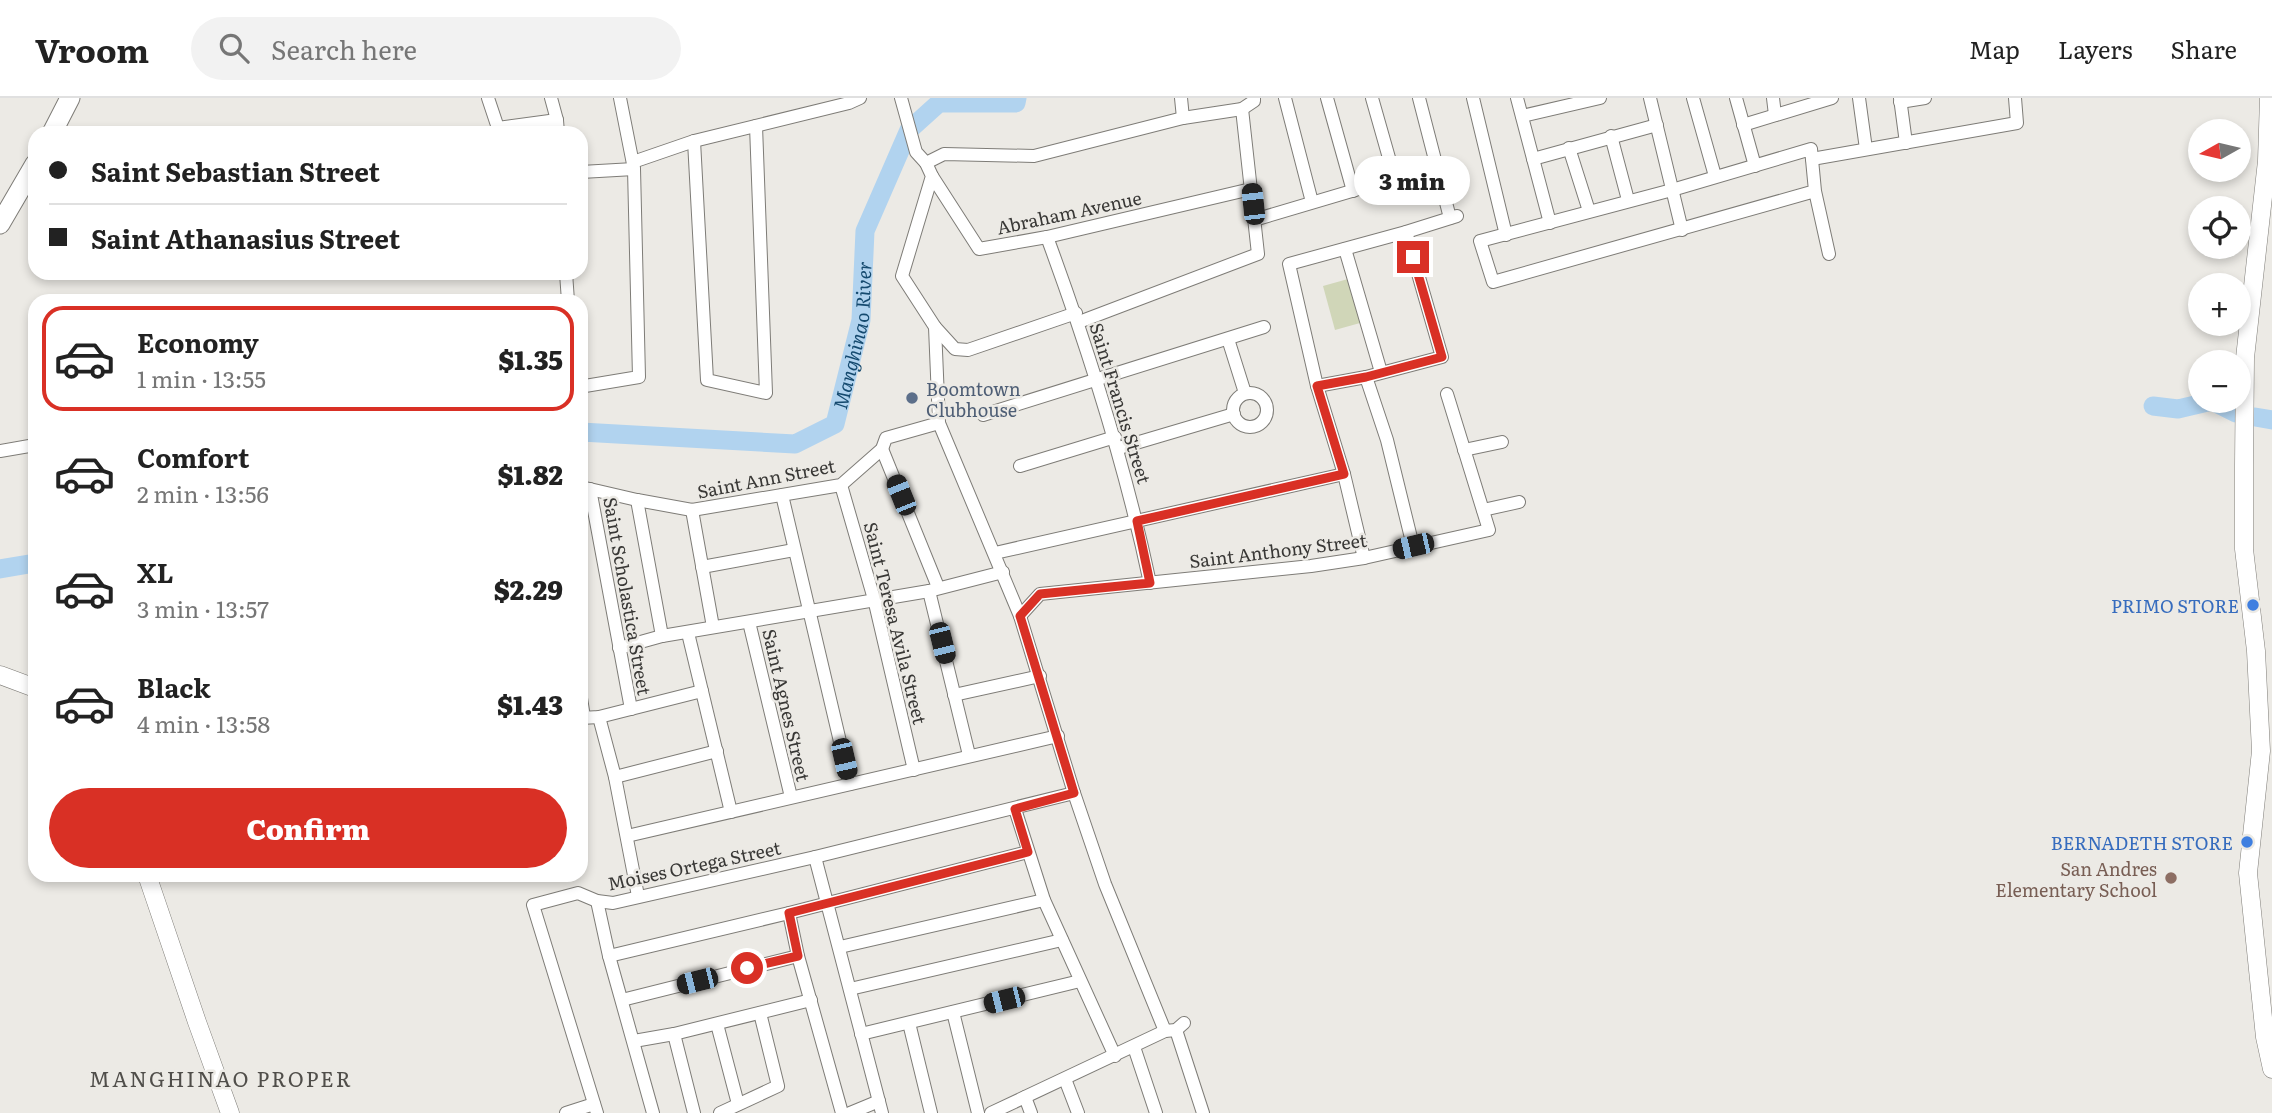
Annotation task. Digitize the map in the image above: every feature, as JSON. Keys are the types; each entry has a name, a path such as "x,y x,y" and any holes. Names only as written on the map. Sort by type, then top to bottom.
{"main road":[{"path":"56,126 70,98"},
{"path":"0,224 28,176"}],"street":[{"path":"488,98 497,126"},
{"path":"551,98 558,126"},
{"path":"588,384 639,377 633,166 620,98"},
{"path":"1181,98 1183,118"},
{"path":"926,163 944,154 1034,156 1183,118 1242,110 1254,102 1254,98"},
{"path":"1285,98 1312,202"},
{"path":"1327,98 1353,191"},
{"path":"1372,98 1395,179"},
{"path":"1364,558 1344,474 1317,386 1289,264 1453,217 1436,166 1419,98"},
{"path":"1473,98 1506,235"},
{"path":"1517,98 1550,223"},
{"path":"1522,116 1600,98"},
{"path":"1650,98 1682,230"},
{"path":"1693,98 1715,176"},
{"path":"1736,98 1755,166"},
{"path":"1773,98 1775,115"},
{"path":"1743,125 1818,100 1832,98"},
{"path":"1859,98 1866,149"},
{"path":"1906,143 1900,100 1924,98"},
{"path":"1812,159 2017,123 2015,98"},
{"path":"2269,98 2267,161 2245,358 2244,549 2256,652 2261,751 2248,873 2264,1037 2272,1069"},
{"path":"588,171 633,166 694,141 852,100"},
{"path":"902,102 916,152 926,163 932,176 902,276 935,327 955,349 968,349 1077,318 1258,254 1242,110"},
{"path":"1533,159 1657,125"},
{"path":"694,141 707,380 766,393 756,126"},
{"path":"1611,136 1628,200"},
{"path":"1569,148 1588,211"},
{"path":"1815,191 1493,282 1480,241 1672,190 1811,149 1815,191 1829,254"},
{"path":"1254,220 1436,166"},
{"name":"Abraham Avenue","path":"932,176 979,249 1047,237 1251,189"},
{"path":"1317,386 1366,377 1442,357 1406,232"},
{"name":"Saint Francis Street","path":"1047,237 1077,318 1117,443 1150,583"},
{"path":"1345,249 1381,373"},
{"path":"935,327 939,423 1020,616 1105,884 1175,1028 1203,1113"},
{"path":"982,415 1264,327"},
{"path":"1228,339 1245,393"},
{"path":"1366,377 1387,440 1413,546"},
{"path":"1252,392 1264,399 1267,405 1266,418 1255,426 1249,427 1237,420 1234,414 1235,401 1245,393 1252,392"},
{"path":"1447,394 1483,510 1519,502"},
{"path":"1020,466 1234,414"},
{"name":"Saint Ann Street","path":"588,488 692,510 841,485 882,449 886,438 939,423"},
{"path":"1464,450 1502,442"},
{"path":"0,451 28,446"},
{"path":"882,449 934,589 954,695 969,755"},
{"path":"995,553 1344,474"},
{"name":"Saint Teresa Avila Street","path":"841,485 874,599 915,770"},
{"path":"782,495 850,784"},
{"name":"Saint Scholastica Street","path":"588,498 631,709"},
{"path":"637,500 662,636"},
{"path":"692,510 712,627"},
{"name":"Saint Anthony Street","path":"1020,616 1040,594 1311,566 1364,558 1489,530 1483,510"},
{"path":"702,567 794,550"},
{"path":"619,648 662,636 934,589 1003,572"},
{"name":"Saint Agnes Street","path":"749,622 791,797"},
{"path":"688,633 732,811"},
{"path":"0,675 28,685"},
{"path":"954,695 1040,676"},
{"path":"588,718 599,718 702,691"},
{"path":"599,718 615,777 638,896"},
{"path":"627,836 1058,736"},
{"path":"615,777 717,751"},
{"name":"Moises Ortega Street","path":"596,1109 533,905 578,893 597,901 613,903 815,857 1074,793"},
{"path":"1015,809 1044,900 1115,1056"},
{"path":"609,956 1028,852"},
{"path":"815,857 881,1107 850,1113"},
{"path":"149,882 230,1113"},
{"path":"840,947 1044,900"},
{"path":"597,901 609,956 653,1113"},
{"path":"789,913 798,956 842,1113"},
{"path":"850,989 1062,940"},
{"path":"622,1000 798,956"},
{"path":"861,1034 1080,981"},
{"path":"634,1041 674,1034 811,1000"},
{"path":"953,1012 978,1113"},
{"path":"720,1113 778,1086 760,1013"},
{"path":"909,1023 931,1113"},
{"path":"717,1024 738,1104"},
{"path":"992,1113 1175,1028"},
{"path":"674,1034 694,1113"},
{"path":"1134,1047 1156,1113"},
{"path":"1065,1079 1078,1113"},
{"path":"1025,1097 1031,1113"},
{"path":"566,1113 596,1109"}],"green space":[{"path":"1348,279 1360,323 1335,330 1323,286"}],"waterway":[{"name":"Manghinao River","path":"588,432 795,444 835,424 861,320 865,231 909,130 939,103 1016,103 1017,98"},
{"path":"2153,406 2178,409 2188,407"},
{"path":"2255,417 2272,420"},
{"name":"Manghinao River","path":"0,569 28,564"}],"place":[{"name":"Boomtown Clubhouse","path":"912,398"},
{"name":"PRIMO STORE","path":"2253,605"},
{"name":"BERNADETH STORE","path":"2247,842"},
{"name":"San Andres Elementary School","path":"2171,878"}],"district":[{"name":"MANGHINAO PROPER","path":"221,1077"}],"route":[{"path":"747,968 798,956 789,913 1028,852 1015,809 1074,793 1020,616 1040,594 1150,583 1137,521 1344,474 1317,386 1366,377 1442,357 1413,257"}]}
